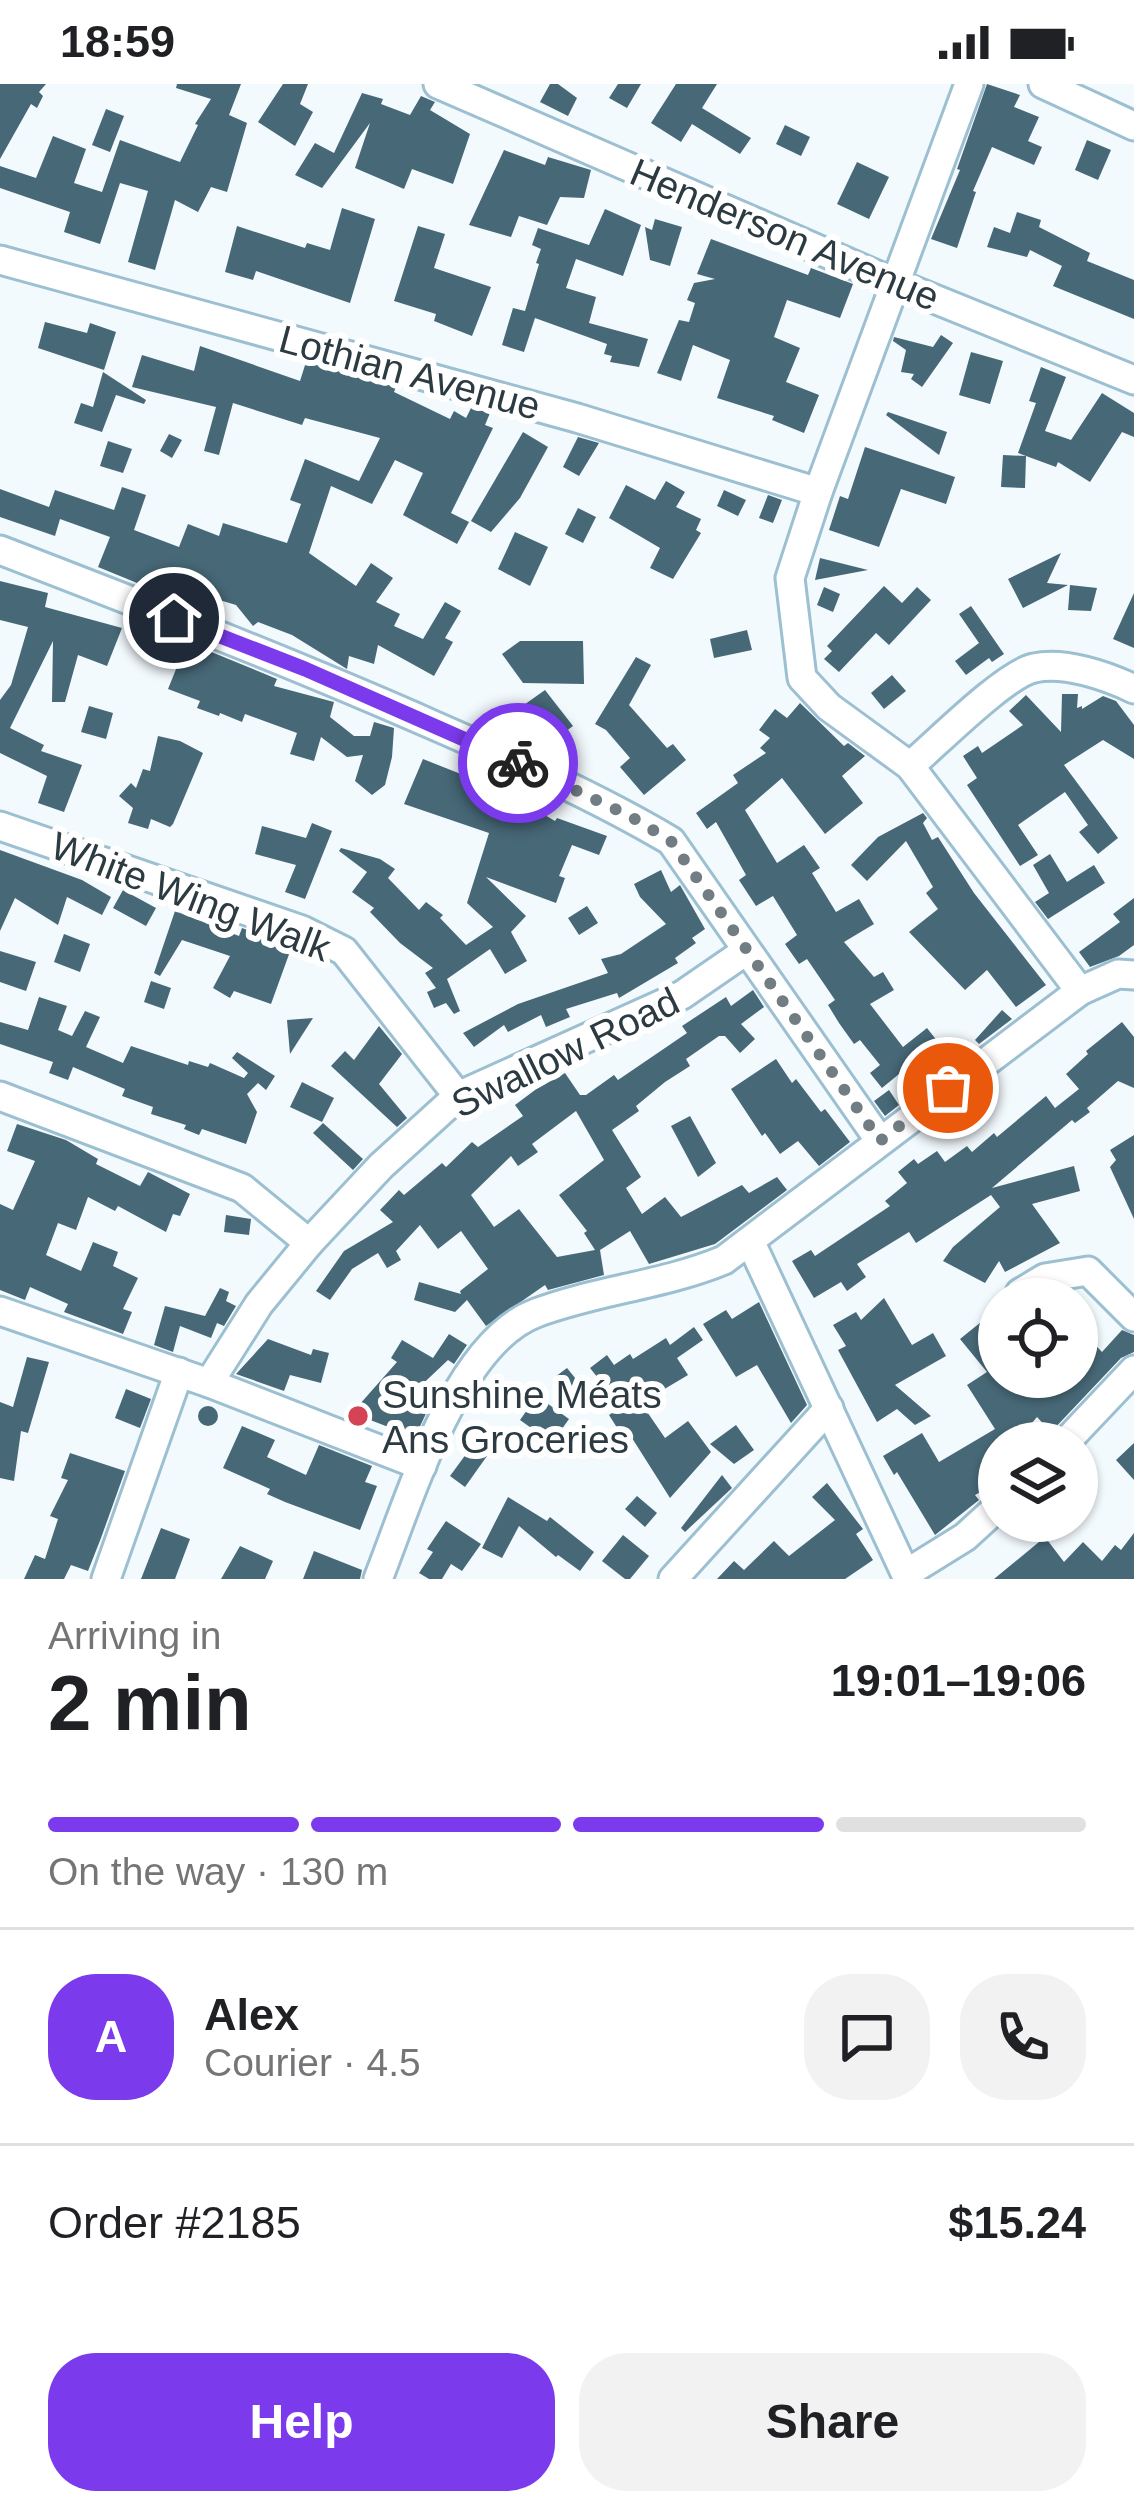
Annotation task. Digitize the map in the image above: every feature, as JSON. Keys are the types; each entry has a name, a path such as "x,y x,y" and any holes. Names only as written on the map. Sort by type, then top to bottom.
{"street":[{"name":"Henderson Avenue","path":"438,84 895,283 1134,380"},
{"path":"969,84 790,578 802,678 829,706 910,766 1080,991"},
{"path":"1042,84 1134,125"},
{"name":"Lothian Avenue","path":"0,260 577,418 818,493"},
{"path":"0,550 305,669 628,815 671,841 880,1141"},
{"path":"910,766 1006,683 1033,668 1067,668 1134,689"},
{"name":"White Wing Walk","path":"0,826 302,930 344,951 458,1096"},
{"name":"Swallow Road","path":"209,1383 259,1304 309,1243 381,1166 458,1096 682,995 746,952"},
{"path":"378,1579 422,1466 459,1388 483,1352 530,1315 692,1273 751,1243 1080,991 1118,974 1134,975"},
{"path":"0,1096 242,1188 309,1243"},
{"path":"751,1243 908,1576 978,1526"},
{"path":"1045,1278 1088,1271 1095,1278"},
{"path":"1098,1281 1134,1318"},
{"path":"0,1311 209,1383 422,1466"},
{"path":"1086,1422 1134,1370"},
{"path":"106,1579 179,1372"},
{"path":"673,1579 829,1408"}],"building":[{"path":"0,84 46,84 39,92 43,96 37,108 31,104 0,159"},
{"path":"177,84 241,84 229,115 247,123 227,192 211,187 198,212 175,200 155,270 128,262 148,191 120,183 100,244 64,232 70,212 0,188 0,166 36,178 53,136 86,149 74,183 102,192 120,140 180,162 211,99 176,88"},
{"path":"283,84 308,84 300,104 313,112 295,146 258,122"},
{"path":"550,84 558,84 577,98 568,116 540,102"},
{"path":"618,84 641,84 627,108 609,98"},
{"path":"676,84 717,84 702,108 751,138 740,154 692,124 681,142 651,123"},
{"path":"987,84 1020,95 1014,107 1039,117 1028,141 1042,147 1034,165 992,147 957,248 931,239 960,170"},
{"path":"362,93 410,115 421,96 435,102 430,110 470,134 453,184 412,169 404,189 355,168 370,123 322,188 295,175 315,143 334,153"},
{"path":"106,109 124,116 110,152 92,145"},
{"path":"785,125 810,137 801,156 776,144"},
{"path":"1087,140 1111,150 1098,180 1075,170"},
{"path":"504,150 545,165 548,157 591,170 584,198 560,197 547,225 519,216 511,237 469,225"},
{"path":"857,162 889,177 869,219 837,204"},
{"path":"342,208 375,219 350,303 256,271 253,280 225,272 237,226 305,248 307,243 330,250"},
{"path":"605,209 641,225 623,276 576,259 566,288 596,297 589,323 648,339 639,367 610,362 612,356 604,354 607,344 535,318 524,352 502,345 513,308 525,311 539,264 541,249 532,245 538,228 589,245"},
{"path":"1017,212 1041,220 1039,227 1090,253 1087,261 1134,280 1134,319 1053,286 1062,266 1030,250 1027,257 987,247 994,227 1010,233"},
{"path":"655,219 682,227 670,266 650,260 645,227 652,230"},
{"path":"418,226 445,234 434,268 491,287 472,336 434,321 436,314 394,301"},
{"path":"711,239 808,275 811,268 853,284 840,318 787,300 774,337 800,348 786,382 819,395 804,433 772,420 774,416 717,398 730,360 693,345 681,381 657,373 679,320 689,322 695,303 687,300 694,283 715,279 697,274"},
{"path":"45,322 87,333 90,323 116,332 104,370 38,348"},
{"path":"941,335 953,343 922,387 911,379 914,374 901,372 906,350 894,337 933,347"},
{"path":"200,346 300,381 306,362 396,387 394,392 450,419 454,411 466,418 471,408 490,413 485,425 493,428 451,513 469,522 457,544 403,515 423,473 395,460 372,504 331,486 309,553 356,586 371,563 393,578 376,602 400,614 394,626 423,639 445,602 461,611 445,638 453,642 434,676 378,645 374,664 349,656 347,669 292,635 258,622 253,626 236,605 186,590 181,601 98,567 110,537 60,519 55,536 0,517 0,489 49,507 55,490 114,510 122,487 146,495 134,530 179,547 188,524 219,536 223,523 287,543 301,504 290,500 305,459 359,481 380,438 305,418 302,425 233,403 219,455 204,451 216,407 132,387 142,355 194,371"},
{"path":"971,352 1003,361 990,404 959,395"},
{"path":"1041,367 1066,377 1045,431 1071,440 1102,393 1134,413 1134,437 1122,432 1090,482 1058,462 1056,467 1018,453 1036,403 1029,401"},
{"path":"103,372 146,400 144,404 116,395 102,432 74,423 81,403 93,407"},
{"path":"886,415 947,432 939,455"},
{"path":"523,432 548,447 520,498 491,532 471,521"},
{"path":"169,434 182,440 172,458 160,451"},
{"path":"578,437 599,443 579,476 563,467"},
{"path":"108,441 132,449 123,473 100,466"},
{"path":"865,447 955,477 946,504 901,489 879,547 829,530 840,496 848,499"},
{"path":"1003,455 1026,456 1025,488 1001,487"},
{"path":"666,481 685,492 676,507 701,519 696,530 701,533 673,579 650,568 660,548 609,518 626,485 655,500"},
{"path":"724,490 746,500 738,516 717,506"},
{"path":"768,495 782,500 773,523 759,518"},
{"path":"578,508 596,517 583,543 565,534"},
{"path":"515,532 548,547 530,586 498,569"},
{"path":"1061,553 1047,583 1068,585 1023,608 1008,579"},
{"path":"820,558 868,570 815,580"},
{"path":"0,581 48,593 45,607 122,628 107,666 78,655 65,702 52,702 53,641 10,728 44,745 41,751 82,765 64,812 38,803 47,776 0,753 0,700 11,685 28,627 0,620"},
{"path":"1070,585 1097,588 1091,611 1068,610"},
{"path":"884,586 902,603 917,587 931,600 889,645 876,633 839,672 824,659 832,651 827,646"},
{"path":"824,587 840,594 833,612 817,605"},
{"path":"1134,593 1134,648 1113,639"},
{"path":"971,606 1004,654 992,662 989,658 966,675 955,661 979,643 959,614"},
{"path":"747,630 752,650 714,658 710,639"},
{"path":"520,641 583,641 584,684 523,683 502,654"},
{"path":"187,642 277,679 274,686 334,702 330,717 354,736 370,736 374,722 394,728 385,785 372,795 355,781 363,755 347,757 321,737 314,761 290,754 297,733 245,714 242,722 219,716 197,708 200,701 168,689"},
{"path":"636,657 651,665 629,705 667,748 673,744 686,760 644,795 620,767 630,758 595,724"},
{"path":"892,675 906,691 884,709 871,693"},
{"path":"545,690 573,726 554,740 544,727 520,744 506,738 497,724"},
{"path":"1062,694 1078,694 1077,708 1082,709 1103,696 1116,701 1134,725 1134,759 1103,740 1064,765 1118,838 1098,854 1079,832 1088,825 1065,792 1018,825 1038,855 1020,866 967,785 977,778 963,756 978,746 982,753 1023,725 1009,711 1026,695 1061,732"},
{"path":"800,703 844,746 848,743 865,756 842,776 863,803 825,834 782,778 745,810 777,863 804,845 820,868 812,873 836,912 859,899 874,924 844,942 874,977 883,972 894,990 870,1004 903,1047 927,1028 938,1042 882,1088 870,1073 880,1065 860,1040 854,1044 839,1023 828,1005 835,1000 807,959 799,964 785,944 797,935 773,896 756,906 739,880 746,875 716,822 707,829 696,813 738,783 733,775 766,753 760,748 770,738 759,730 775,709 787,718"},
{"path":"89,706 113,713 106,739 81,732"},
{"path":"158,736 203,753 173,824 151,819 148,829 128,823 133,808 119,796 131,783 136,788 143,769 150,771"},
{"path":"423,759 491,786 522,812 526,804 555,821 607,836 599,855 572,845 559,876 565,878 556,903 486,877 526,916 511,932 527,961 505,974 490,949 447,979 460,1011 454,1014 446,1003 434,1008 427,992 436,988 425,973 433,968 400,943 370,912 374,908 352,892 367,872 339,851 380,859 395,869 388,878 419,910 426,902 443,915 440,918 466,945 493,927 467,903 489,833 404,804"},
{"path":"923,813 932,840 938,837 974,893 1046,985 1016,1007 987,970 965,990 909,932 938,909 926,893 933,887 906,841 867,881 851,865 878,837"},
{"path":"312,823 332,831 305,899 285,892 296,865 255,854 262,826 306,838"},
{"path":"0,850 82,880 111,897 102,915 67,897 58,925 15,898 0,931"},
{"path":"1050,854 1067,882 1094,865 1105,883 1048,919 1035,902 1049,893 1033,865"},
{"path":"661,870 671,892 680,885 705,929 692,938 696,943 675,958 678,963 619,998 617,993 566,1009 570,1017 546,1027 541,1015 508,1032 504,1025 474,1047 463,1033 518,1004 608,973 601,959 621,954 666,924 634,884"},
{"path":"123,890 156,908 146,926 113,908"},
{"path":"1134,898 1134,945 1090,967 1079,952 1120,922 1113,914"},
{"path":"587,906 598,923 579,935 568,918"},
{"path":"175,911 239,936 242,928 292,946 271,1004 234,991 230,998 213,988 230,956 182,940 160,976 154,973"},
{"path":"64,934 90,944 80,972 54,962"},
{"path":"0,951 36,962 26,991 0,982"},
{"path":"151,981 171,988 164,1009 144,1002"},
{"path":"753,990 764,1007 741,1024 755,1039 740,1053 725,1036 719,1036 686,1059 690,1066 612,1130 641,1177 626,1188 642,1214 665,1197 681,1217 742,1185 749,1193 777,1177 787,1190 715,1244 649,1264 630,1231 600,1250 604,1275 548,1290 545,1285 486,1326 467,1300 455,1312 414,1300 419,1282 461,1294 488,1269 461,1231 438,1249 420,1225 396,1251 401,1260 387,1268 378,1253 352,1269 330,1300 316,1291 344,1251 393,1222 380,1210 399,1190 404,1195 442,1163 446,1167 472,1142 478,1147 523,1116 515,1105 535,1090 565,1073 580,1095 586,1095 614,1075 618,1080 687,1033 682,1026 726,997 731,1006","holes":["576,1111 604,1160 559,1195 587,1231 595,1250 557,1257 519,1209 494,1227 471,1195 511,1156 518,1166 538,1152 532,1144"]},
{"path":"39,997 67,1006 58,1030 72,1036 85,1011 100,1017 86,1047 123,1063 131,1046 188,1065 189,1061 208,1067 210,1063 244,1078 248,1073 232,1058 237,1052 275,1076 266,1090 258,1083 247,1094 257,1112 246,1144 202,1129 199,1135 184,1129 186,1125 151,1114 153,1107 122,1096 125,1089 73,1067 68,1080 49,1073 53,1062 0,1044 0,1022 28,1030"},
{"path":"1002,1010 1012,1019 979,1044 975,1040"},
{"path":"313,1018 290,1054 287,1020"},
{"path":"1122,1022 1134,1037 1134,1088 1118,1081 1087,1108 1090,1112 1075,1123 1072,1120 992,1188 1074,1166 1080,1191 1032,1204 1060,1243 1005,1272 999,1261 988,1278 978,1279 943,1261 1000,1207 991,1195 916,1243 909,1232 857,1264 866,1277 847,1291 841,1282 814,1298 792,1261 811,1250 815,1256 890,1206 885,1201 907,1183 898,1172 914,1159 918,1164 937,1151 945,1162 967,1146 972,1152 1046,1096 1055,1108 1079,1089 1066,1074"},
{"path":"379,1026 402,1054 379,1084 407,1118 397,1127 331,1066 345,1051 354,1060"},
{"path":"776,1059 792,1083 796,1079 850,1142 819,1166 798,1141 780,1154 731,1089"},
{"path":"302,1082 334,1098 322,1122 290,1107"},
{"path":"889,1090 899,1105 885,1116 874,1101"},
{"path":"690,1116 716,1163 698,1177 671,1126"},
{"path":"323,1123 363,1159 353,1170 313,1133"},
{"path":"17,1124 66,1140 98,1159 96,1164 140,1186 148,1172 190,1194 180,1216 173,1214 166,1232 118,1206 115,1211 88,1197 76,1230 58,1223 46,1255 81,1271 93,1242 118,1252 113,1266 138,1278 123,1309 132,1312 123,1334 64,1312 68,1304 30,1287 25,1300 0,1290 0,1204 13,1210 35,1161 7,1151"},
{"path":"1134,1135 1134,1219 1110,1167 1116,1160 1110,1150"},
{"path":"226,1215 251,1219 249,1235 224,1232"},
{"path":"220,1288 229,1292 226,1301 236,1306 224,1326 217,1323 211,1338 180,1326 173,1352 154,1345 165,1306 205,1316"},
{"path":"884,1298 912,1345 933,1333 946,1356 895,1385 931,1416 915,1425 897,1409 877,1422 838,1350 846,1346 833,1325 856,1312 861,1320"},
{"path":"759,1302 807,1405 791,1423 757,1365 736,1377 703,1324 726,1310 732,1319"},
{"path":"978,1324 978,1361 960,1339"},
{"path":"694,1327 703,1340 677,1358 688,1375 641,1403 665,1438 688,1421 711,1452 670,1498 632,1438 626,1442 609,1415 621,1407 590,1368 607,1355 614,1365 630,1354 633,1359 666,1338 670,1345"},
{"path":"1122,1330 1134,1335 1134,1352 1121,1358 1098,1382 1098,1348 1102,1352"},
{"path":"449,1334 467,1345 454,1364 448,1360 411,1395 430,1405 415,1437 352,1413 397,1362 391,1358 402,1340 433,1358"},
{"path":"268,1339 311,1355 313,1349 329,1353 321,1383 290,1375 284,1391 236,1374"},
{"path":"27,1357 49,1362 28,1433 21,1431 14,1481 0,1478 0,1402 13,1407"},
{"path":"567,1368 584,1389 571,1399 555,1377"},
{"path":"978,1378 978,1398 1083,1398 1060,1422 1042,1422 1037,1417 1033,1422 991,1422 967,1385"},
{"path":"126,1389 151,1399 140,1428 115,1418"},
{"path":"537,1396 569,1419 552,1443 520,1420"},
{"path":"208,1406 218,1416 208,1426 198,1416"},
{"path":"736,1425 754,1450 734,1464 710,1444"},
{"path":"242,1426 275,1440 267,1457 306,1475 319,1445 372,1466 365,1482 377,1486 360,1530 267,1494 270,1489 223,1468"},
{"path":"922,1433 939,1462 978,1439 978,1501 935,1535 883,1456"},
{"path":"1134,1443 1134,1480 1116,1460"},
{"path":"472,1446 487,1456 465,1487 450,1476"},
{"path":"70,1453 125,1471 101,1538 88,1571 71,1565 64,1579 24,1579 35,1555 45,1559 58,1519 50,1516 68,1480 61,1478"},
{"path":"722,1475 732,1488 685,1532 681,1528"},
{"path":"827,1483 863,1529 856,1534 873,1560 845,1579 717,1579 734,1561 744,1570 774,1541 789,1556 835,1520 812,1497"},
{"path":"637,1496 657,1513 645,1527 625,1509"},
{"path":"508,1497 547,1521 550,1517 594,1552 580,1571 519,1526 502,1558 482,1548"},
{"path":"446,1521 481,1544 462,1571 451,1564 442,1579 429,1579 419,1573 433,1552 427,1549"},
{"path":"161,1528 190,1539 175,1579 141,1579"},
{"path":"1134,1533 1134,1579 994,1579 1039,1542 1049,1542 1064,1562 1083,1542 1102,1561 1115,1545 1121,1550"},
{"path":"623,1535 649,1556 630,1579 602,1561"},
{"path":"240,1546 273,1561 265,1579 221,1579"},
{"path":"314,1551 362,1570 360,1579 303,1579"}],"way so far":[{"path":"518,763 628,815 671,841 880,1141 948,1088"}],"place":[{"name":"Sunshine Méats Ans Groceries","path":"358,1416"}],"route":[{"path":"174,618 305,669 518,763"}]}
